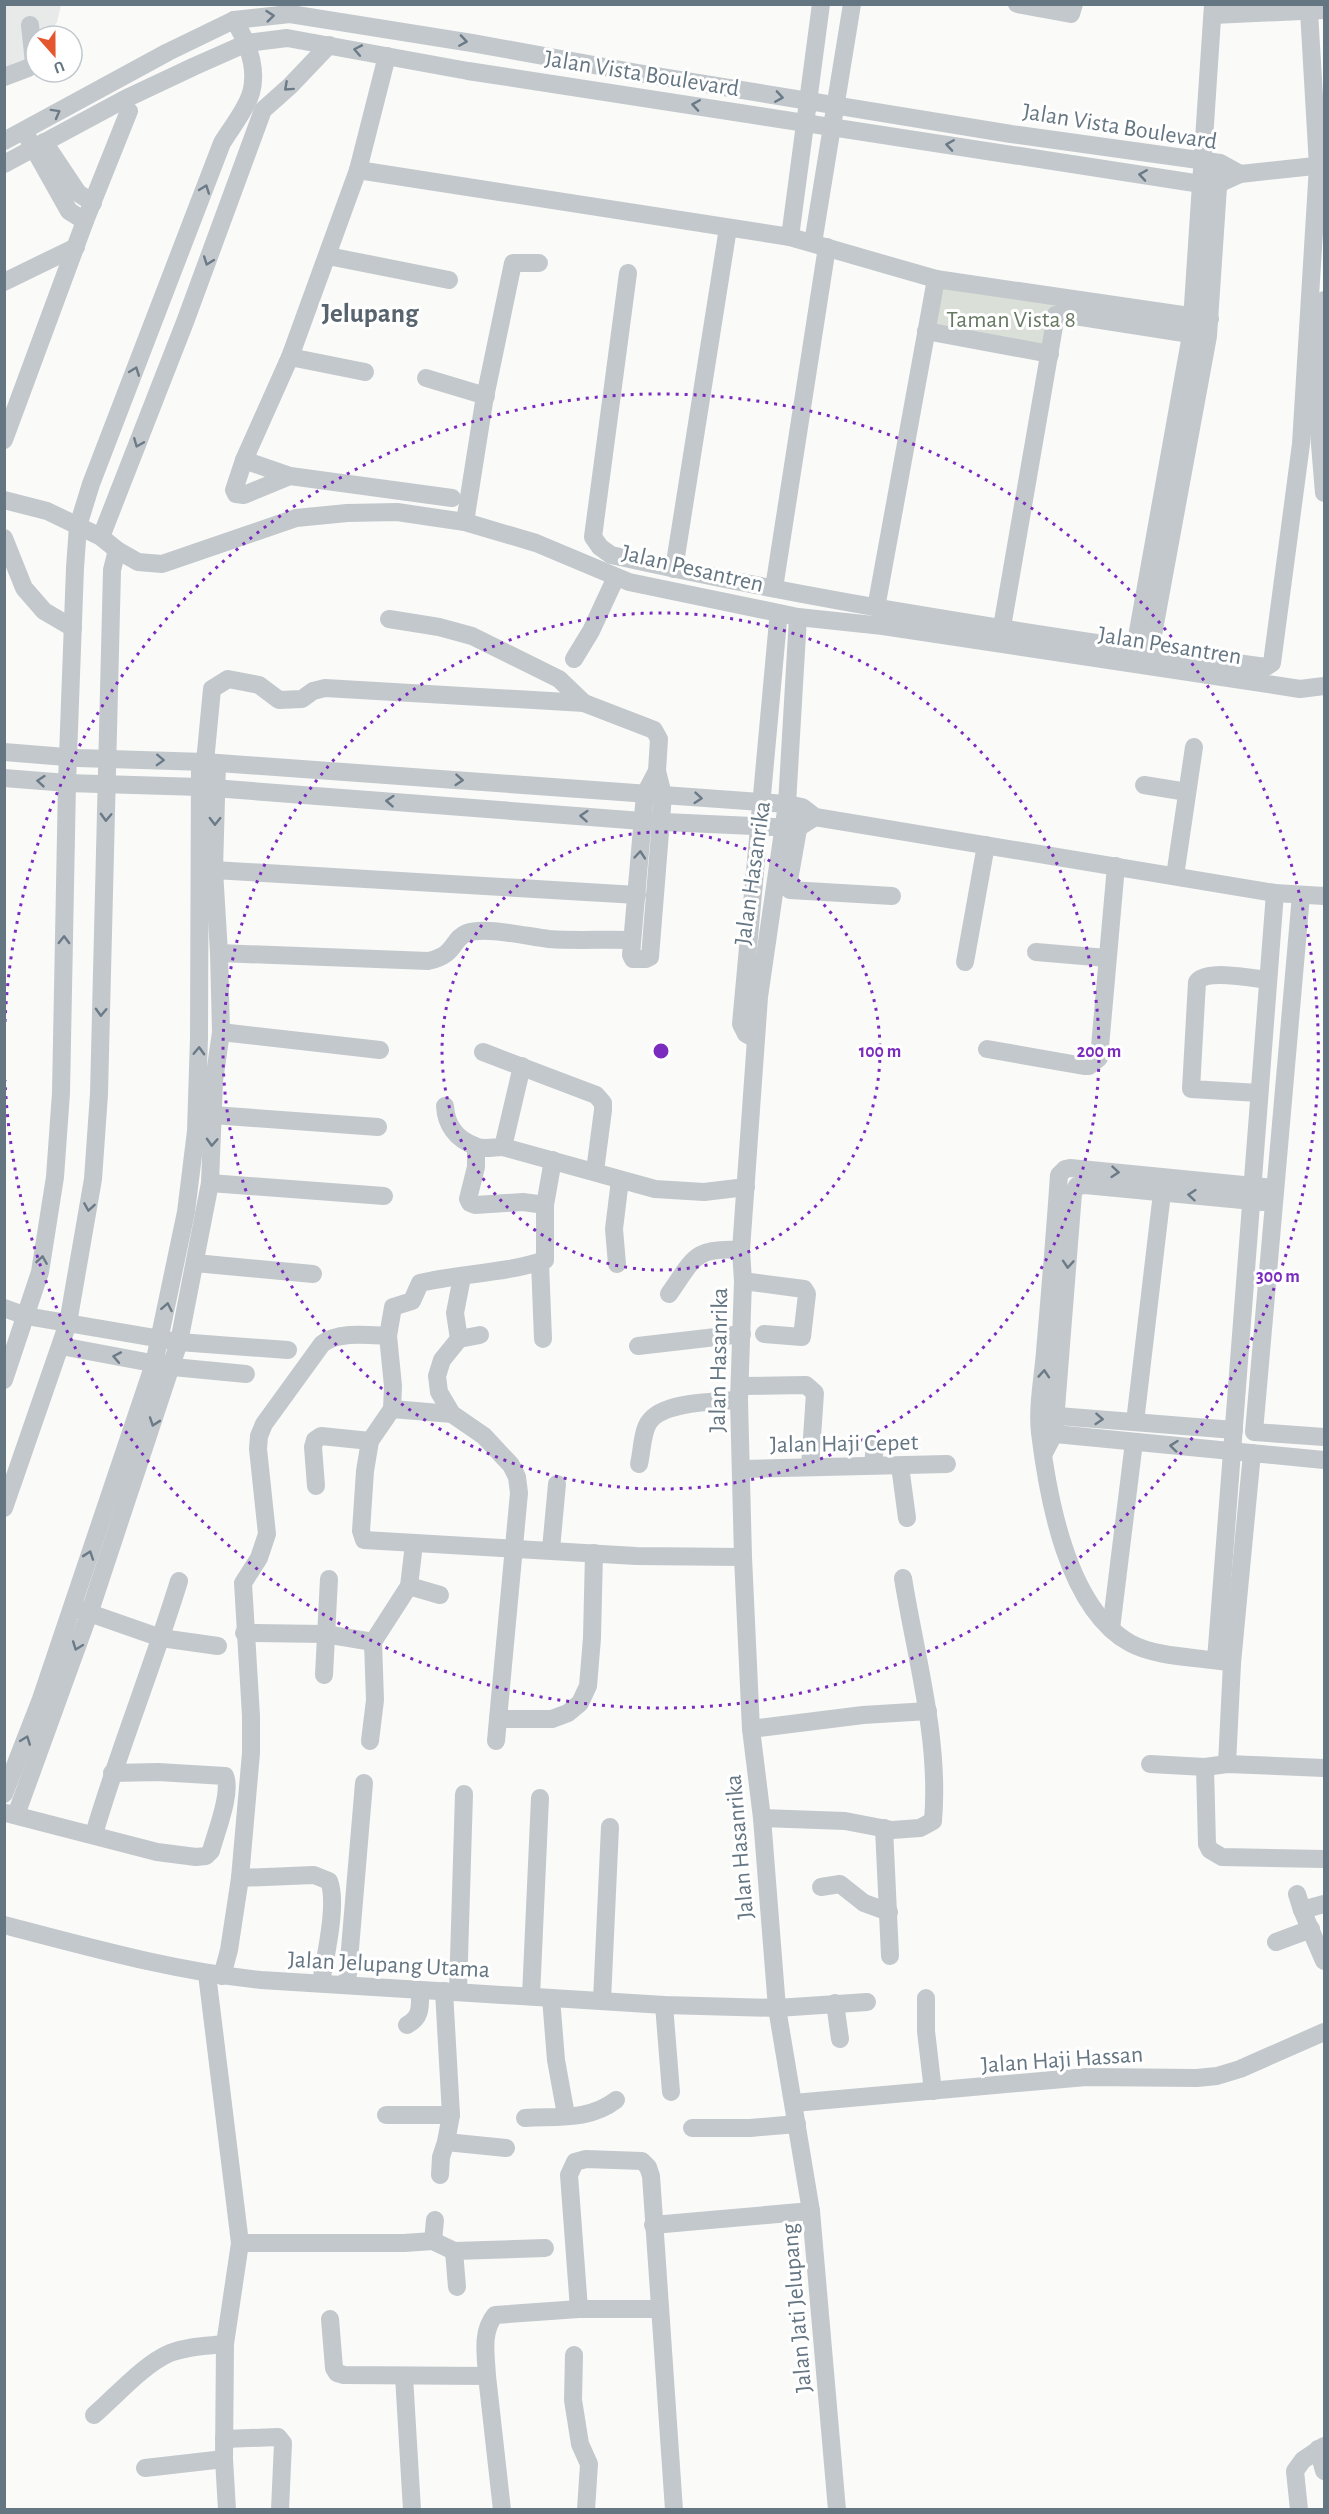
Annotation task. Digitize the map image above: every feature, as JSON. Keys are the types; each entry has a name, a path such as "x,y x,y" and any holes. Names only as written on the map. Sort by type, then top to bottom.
{"street":[{"path":"790,237 821,4"},
{"path":"774,588 820,245 831,126 852,4"},
{"path":"1017,4 1071,14 1074,4"},
{"path":"287,38 304,10"},
{"name":"Jalan Vista Boulevard","path":"4,141 168,52 234,20 290,14 304,10 807,101 1211,163 1240,174"},
{"path":"628,273 593,537 610,555 876,608 1143,650 1266,667 1272,663 1301,444 1321,166 1317,10 1213,10 1211,163 1201,327 1143,650"},
{"path":"4,1508 61,1346 46,1319 40,1272 56,1167 61,1093 73,758 73,628 78,526 91,484 222,143 250,95 253,79 248,43 234,20"},
{"name":"Jalan Vista Boulevard","path":"4,164 125,99 248,43 287,38 468,71 1209,184 1240,174"},
{"path":"101,537 185,322 263,110 290,86 329,45"},
{"path":"290,476 240,495 236,494 234,487 290,357 328,256 358,170 387,56"},
{"path":"4,77 24,70"},
{"path":"4,440 85,221 129,111"},
{"path":"25,130 78,193 93,203"},
{"path":"39,146 69,211 85,221"},
{"path":"1240,174 1321,166"},
{"path":"358,170 790,237 936,279 1201,327"},
{"path":"674,569 728,228"},
{"path":"4,282 76,247"},
{"path":"328,256 449,280"},
{"path":"465,522 486,396 513,263 539,263"},
{"path":"876,608 936,279"},
{"path":"1324,300 1321,309 1320,396 1324,493"},
{"path":"1002,627 1056,315 1201,327"},
{"path":"926,331 1050,354"},
{"path":"290,357 365,372"},
{"path":"426,378 486,396"},
{"path":"244,460 290,476 452,498"},
{"path":"91,484 118,494"},
{"name":"Jalan Pesantren","path":"4,500 47,511 101,537 117,550 138,562 162,564 296,518 347,513 397,512 465,522 536,543 629,582 798,617 884,626 1300,689 1318,687"},
{"path":"4,538 24,588 44,611 73,628"},
{"path":"4,1380 10,1343 46,1319 93,1179 99,1094 103,784 112,570 117,550"},
{"path":"574,659 591,631 616,576"},
{"name":"Jalan Hasanrika","path":"794,2103 777,2008 762,1818 751,1729 742,1557 740,1393 743,1281 741,1250 755,1039 790,827 801,810 798,617"},
{"path":"389,619 439,627 472,636 559,679 584,703"},
{"path":"755,1039 746,1034 741,1024 761,824 777,621"},
{"path":"112,1773 158,1772 225,1776 228,1783 227,1794 211,1851 206,1856 196,1857 157,1852 10,1814 90,1611 164,1365 160,1339 186,1212 196,1131 206,1081 221,1032 219,953 207,762 212,689 228,679 259,685 279,700 302,699 313,691 325,688 584,703 654,730 659,739 657,771 654,794 642,820 630,955 633,959 649,958 661,821 654,794"},
{"path":"1175,876 1194,747"},
{"path":"4,752 73,758 207,762 654,794 762,804 986,845 1275,893 1324,896"},
{"path":"4,778 208,788 642,820 790,827"},
{"path":"1144,785 1186,792"},
{"path":"4,1794 41,1699 71,1607 164,1365 179,1342 210,1183 213,1115 206,1081 208,788"},
{"path":"801,810 790,827 788,887 790,890 892,896"},
{"path":"965,962 986,845"},
{"path":"987,1049 1084,1066 1095,1063 1099,1058 1116,866"},
{"path":"214,870 637,895"},
{"path":"1227,1764 1224,1661 1232,1451 1275,893"},
{"path":"1301,896 1254,1432 1324,1437"},
{"path":"219,953 428,962 450,953 458,940 468,932 550,939 632,940"},
{"path":"1036,952 1107,958"},
{"path":"1259,1093 1191,1089 1197,982 1205,976 1237,976 1268,980"},
{"path":"221,1032 380,1050"},
{"path":"483,1052 596,1095 601,1099 603,1110 595,1171"},
{"path":"504,1148 522,1066"},
{"path":"445,1106 446,1119 453,1132 476,1147 504,1148 665,1190 704,1192 746,1187"},
{"path":"213,1115 378,1127"},
{"path":"476,1147 476,1167 468,1199 470,1203 475,1205 523,1202 545,1205"},
{"path":"553,1161 545,1205 545,1260 420,1283 412,1301 393,1307 388,1336 393,1386 392,1409 370,1441 365,1472 362,1537 372,1542 550,1549 636,1556 742,1557"},
{"path":"1048,1424 1059,1175 1065,1169 1070,1168 1274,1195"},
{"path":"1065,1169 1077,1186"},
{"path":"617,1264 614,1229 620,1180"},
{"path":"210,1183 384,1196"},
{"path":"1077,1186 1162,1193 1251,1193"},
{"path":"1077,1186 1073,1193 1044,1453 1049,1498 1059,1535 1083,1592 1111,1629 1130,1643 1148,1650 1224,1661"},
{"path":"1136,1422 1162,1193"},
{"path":"669,1294 685,1269 702,1254 714,1248 741,1250"},
{"path":"540,1262 543,1339"},
{"path":"195,1263 314,1274"},
{"path":"459,1339 455,1313 462,1277"},
{"path":"743,1281 804,1289 807,1294 802,1336 764,1334"},
{"path":"4,1308 46,1319 179,1342 288,1350"},
{"path":"638,1346 742,1334"},
{"path":"227,2510 224,2459 225,2344 240,2243 215,1975 229,1950 240,1878 251,1753 243,1582 259,1558 267,1534 258,1449 259,1436 264,1424 326,1341 365,1335 388,1336"},
{"path":"480,1335 459,1339 442,1360 437,1376 439,1392 452,1414 484,1436 511,1465 517,1477 519,1493 516,1548 495,1741"},
{"path":"61,1346 164,1365 246,1374"},
{"path":"639,1464 649,1422 675,1406 740,1393 806,1385 815,1393 810,1467"},
{"path":"392,1409 452,1414"},
{"path":"1048,1424 1136,1422 1234,1430"},
{"path":"1048,1424 1134,1442 1324,1460"},
{"path":"316,1486 313,1448 315,1440 321,1436 370,1441"},
{"path":"1111,1629 1134,1442"},
{"path":"873,1465 874,1445"},
{"path":"1224,1661 1252,1453"},
{"name":"Jalan Haji Cepet","path":"741,1469 948,1464"},
{"path":"900,1466 908,1518"},
{"path":"550,1549 557,1484"},
{"path":"370,1742 375,1700 373,1642 409,1586 414,1544"},
{"path":"498,1719 552,1719 568,1713 580,1703 588,1686 592,1638 594,1553"},
{"path":"762,1818 845,1821 884,1828 920,1828 933,1821 935,1794 928,1711 903,1578"},
{"path":"324,1675 328,1579"},
{"path":"94,1834 112,1773 179,1581"},
{"path":"409,1586 440,1595"},
{"path":"71,1607 90,1611 161,1638 218,1646"},
{"path":"244,1633 325,1634 373,1642"},
{"path":"751,1729 863,1715 928,1711"},
{"path":"1150,1764 1324,1768"},
{"path":"1205,1767 1207,1844 1215,1854 1222,1857 1324,1859"},
{"path":"347,1984 364,1783"},
{"path":"441,2175 441,2157 451,2115 451,1991 464,1794"},
{"path":"531,1996 540,1798"},
{"path":"602,2000 610,1827"},
{"path":"884,1828 890,1956"},
{"path":"240,1878 314,1875 329,1881 332,1888 330,1926 321,1983"},
{"path":"820,1887 840,1884 864,1903 889,1912"},
{"path":"1324,1904 1299,1902 1324,1961"},
{"name":"Jalan Jelupang Utama","path":"4,1925 87,1947 215,1975 664,2005 777,2008 867,2001"},
{"path":"1276,1942 1311,1929"},
{"path":"407,2025 417,2018 420,2009 420,1990"},
{"path":"550,1998 556,2060 566,2115"},
{"path":"926,1998 926,2031 933,2091"},
{"path":"835,2003 840,2039"},
{"path":"664,2005 671,2092"},
{"name":"Jalan Haji Hassan","path":"794,2103 1103,2076 1197,2078 1217,2076 1240,2069 1324,2032"},
{"path":"525,2118 580,2116 590,2114 616,2100"},
{"name":"Jalan Jati Jelupang","path":"794,2103 811,2211 837,2510"},
{"path":"386,2115 451,2115"},
{"path":"692,2128 750,2128 797,2124"},
{"path":"446,2142 506,2148"},
{"path":"579,2309 569,2175 575,2162 586,2159 642,2161 648,2167 651,2176 674,2510"},
{"path":"653,2225 811,2211"},
{"path":"433,2241 435,2220"},
{"path":"240,2243 433,2241 454,2251 545,2248"},
{"path":"454,2251 457,2287"},
{"path":"502,2510 488,2376 485,2335 487,2325 495,2315 579,2309 660,2309"},
{"path":"330,2319 334,2368 337,2373 344,2375 488,2376"},
{"path":"94,2415 156,2361 184,2349 225,2344"},
{"path":"574,2355 573,2400 580,2444 589,2464 585,2510"},
{"path":"404,2376 412,2510"},
{"path":"224,2439 278,2437 283,2443 280,2510"},
{"path":"1299,2510 1295,2471 1303,2460 1321,2447 1324,2471"},
{"path":"145,2468 224,2459"}],"shaded area":[{"path":"5,5 61,5 56,24 24,24 24,75 5,83"}],"green space":[{"name":"Taman Vista 8","path":"936,279 1059,298 1050,354 926,331"}],"district":[{"name":"Jelupang","path":"370,313"}]}
